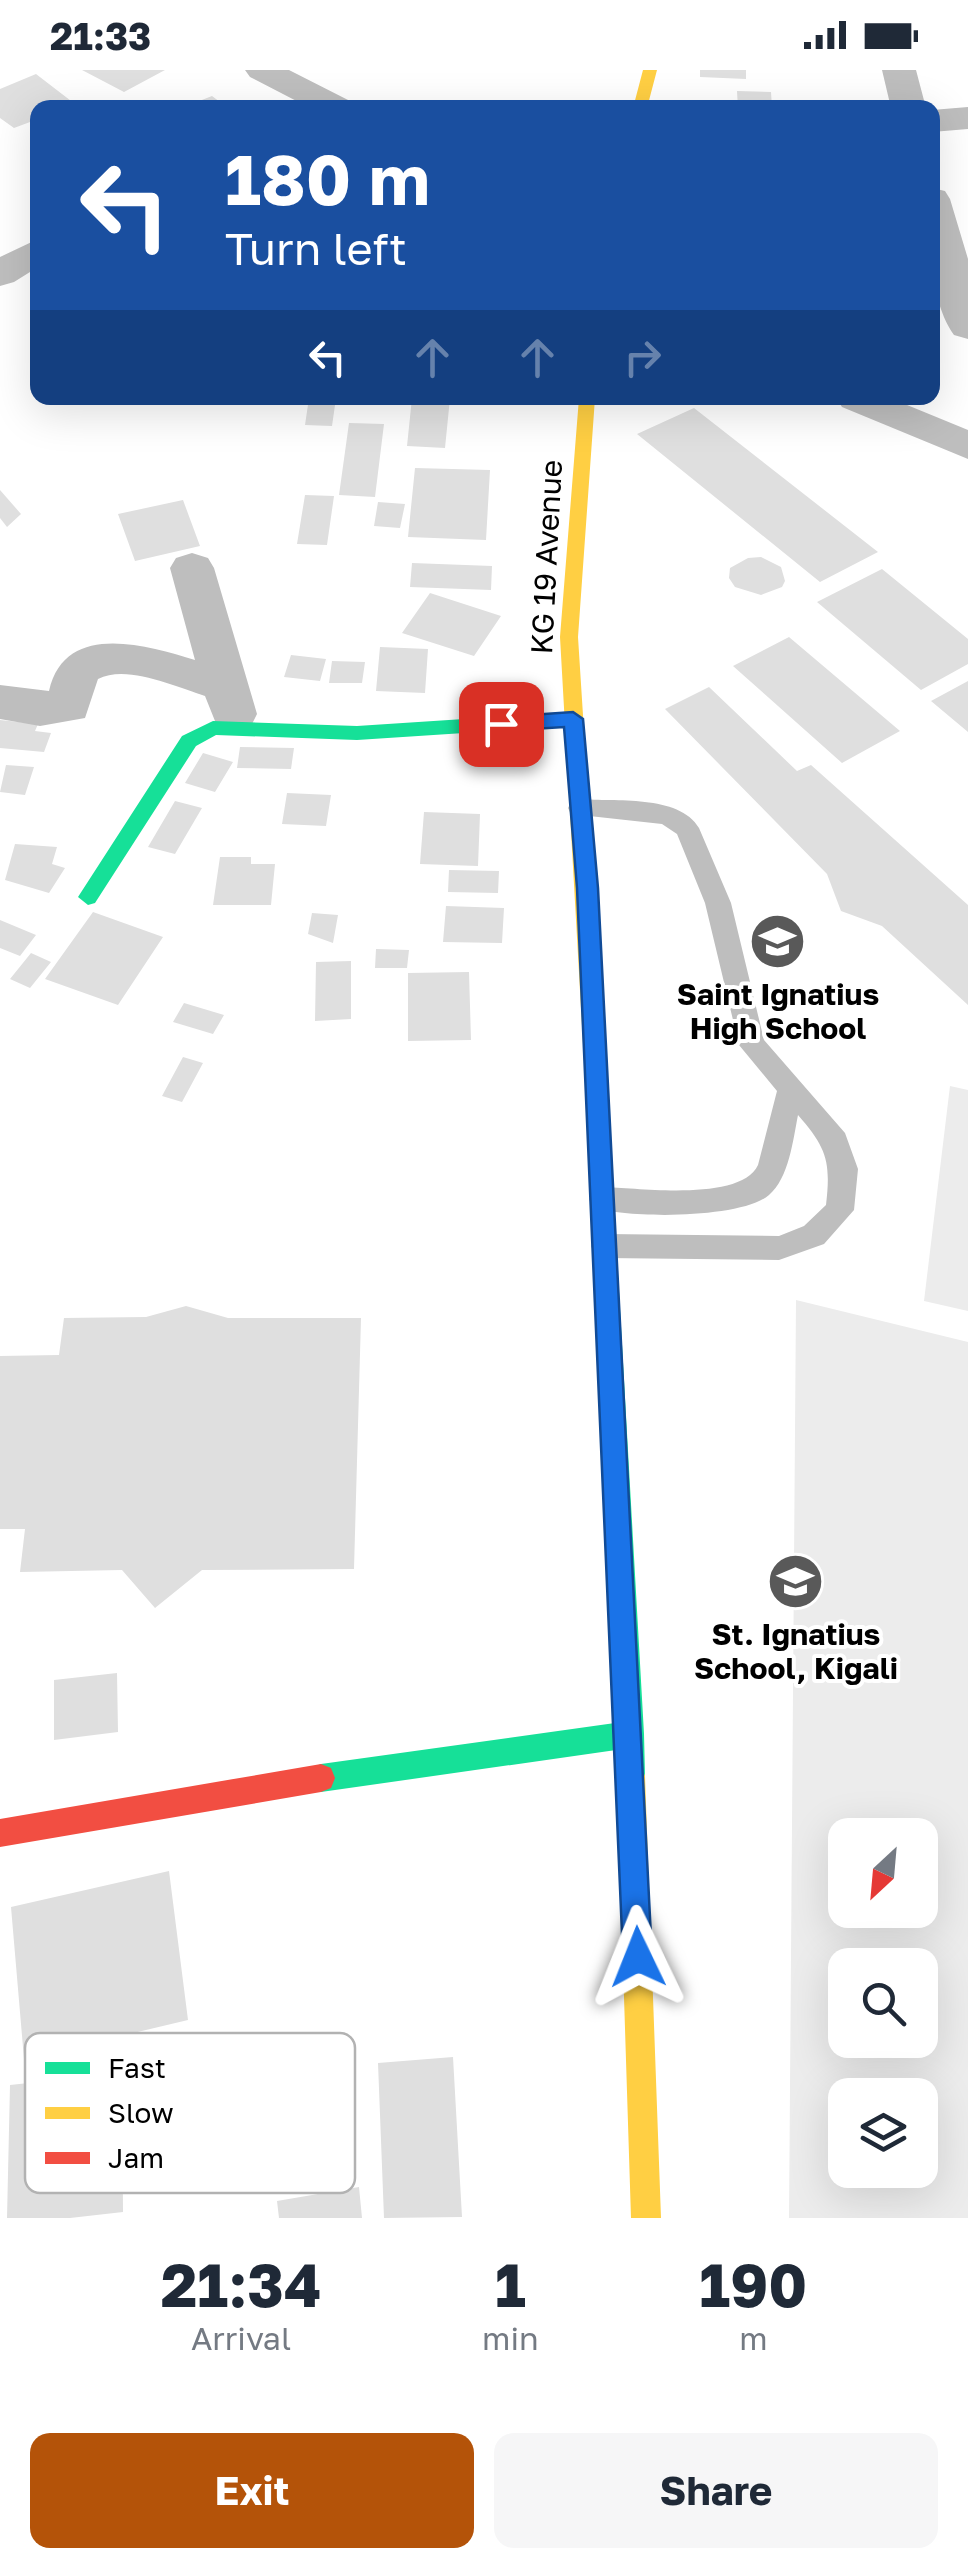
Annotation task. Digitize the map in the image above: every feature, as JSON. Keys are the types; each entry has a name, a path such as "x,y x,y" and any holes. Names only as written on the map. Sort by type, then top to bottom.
{"main road":[{"path":"642,100 650,70"},
{"name":"KG 19 Avenue","path":"586,405 569,637 606,1246 630,1734 646,2218"},
{"path":"88,897 189,741 213,728 232,706 357,732 573,719"},
{"path":"0,1833 366,1770 630,1734"}],"street":[{"path":"262,70 322,100"},
{"path":"899,70 908,100"},
{"path":"940,120 968,118"},
{"path":"940,228 968,328"},
{"path":"0,274 30,255"},
{"path":"872,405 968,446"},
{"path":"192,568 232,706"},
{"path":"0,702 40,709 69,706 78,671 95,658 132,660 232,706"}],"lane":[{"path":"580,808 667,815 687,828 718,904 752,1045 832,1133 844,1169 840,1210 814,1235 779,1248 606,1246"},
{"path":"603,1198 704,1200 742,1196 761,1186 770,1168 791,1088"}],"shaded area":[{"path":"950,1086 968,1090 968,1311 924,1301"},
{"path":"796,1300 968,1342 968,2218 789,2218"}],"building":[{"path":"82,70 165,70 124,92"},
{"path":"700,70 746,70 746,79 700,77"},
{"path":"36,74 70,100 30,100 30,122 14,128 0,118 0,89"},
{"path":"737,91 771,92 772,100 738,100"},
{"path":"308,405 335,405 332,426 305,425"},
{"path":"411,405 449,405 445,448 407,446"},
{"path":"694,408 878,552 820,582 637,434"},
{"path":"349,423 384,424 375,497 339,495"},
{"path":"415,468 490,470 486,540 408,537"},
{"path":"0,490 21,514 7,527 0,518"},
{"path":"305,495 334,496 327,545 297,544"},
{"path":"183,500 200,546 135,561 118,514"},
{"path":"378,502 405,504 400,528 374,526"},
{"path":"761,557 781,567 785,581 782,587 761,595 735,587 729,578 730,568 748,558"},
{"path":"412,563 492,566 491,590 410,587"},
{"path":"882,569 968,639 968,664 921,690 817,602"},
{"path":"430,593 501,616 474,656 402,633"},
{"path":"789,637 900,731 842,763 733,666"},
{"path":"380,647 428,649 425,693 376,691"},
{"path":"291,655 326,659 320,681 284,677"},
{"path":"332,661 365,662 362,683 329,683"},
{"path":"968,681 968,732 931,701"},
{"path":"709,687 797,771 811,765 968,905 968,1005 882,926 841,911 827,874 665,709"},
{"path":"0,720 38,724 35,731 51,733 44,752 0,748"},
{"path":"240,747 294,748 291,769 237,768"},
{"path":"203,753 233,762 215,792 185,783"},
{"path":"6,765 34,767 25,795 0,792"},
{"path":"287,793 331,795 326,826 282,824"},
{"path":"175,801 202,808 175,854 148,847"},
{"path":"424,812 480,814 478,866 420,864"},
{"path":"15,844 57,847 52,864 65,868 49,893 5,880"},
{"path":"220,857 251,857 251,864 275,864 271,905 213,905"},
{"path":"449,870 499,871 498,893 448,892"},
{"path":"446,906 504,908 502,943 443,942"},
{"path":"93,912 163,937 118,1005 45,979"},
{"path":"312,913 338,915 333,943 308,934"},
{"path":"0,920 36,935 20,956 0,948"},
{"path":"376,949 409,950 407,968 375,968"},
{"path":"31,953 51,962 30,988 10,979"},
{"path":"351,961 351,1019 315,1021 316,962"},
{"path":"469,972 471,1040 408,1041 408,973"},
{"path":"184,1003 224,1015 213,1034 173,1022"},
{"path":"183,1057 203,1063 182,1102 162,1096"},
{"path":"186,1306 228,1318 361,1318 354,1569 202,1570 155,1608 122,1570 20,1572 25,1529 0,1529 0,1356 59,1355 64,1318 146,1317"},
{"path":"117,1673 118,1732 54,1740 54,1680"},
{"path":"169,1871 188,2020 133,2033 25,2033 24,2059 11,1907"},
{"path":"453,2057 462,2217 384,2218 378,2063"},
{"path":"25,2083 25,2193 123,2193 123,2212 70,2218 7,2218 10,2085"},
{"path":"359,2187 362,2218 279,2218 277,2201 324,2193 355,2193"}],"traffic: fast":[{"path":"88,897 189,741 213,728 357,733 573,719"},
{"path":"602,1185 631,1776"},
{"path":"321,1778 630,1734"}],"traffic: slow":[{"path":"642,100 650,70"},
{"path":"586,405 569,637 602,1185"},
{"path":"631,1776 646,2218"}],"traffic: jam":[{"path":"0,1833 321,1778"}],"place":[{"name":"Saint Ignatius High School","path":"778,942"},
{"name":"St. Ignatius School, Kigali","path":"796,1581"}],"route":[{"path":"501,724 573,719 588,888 638,1957"}]}
